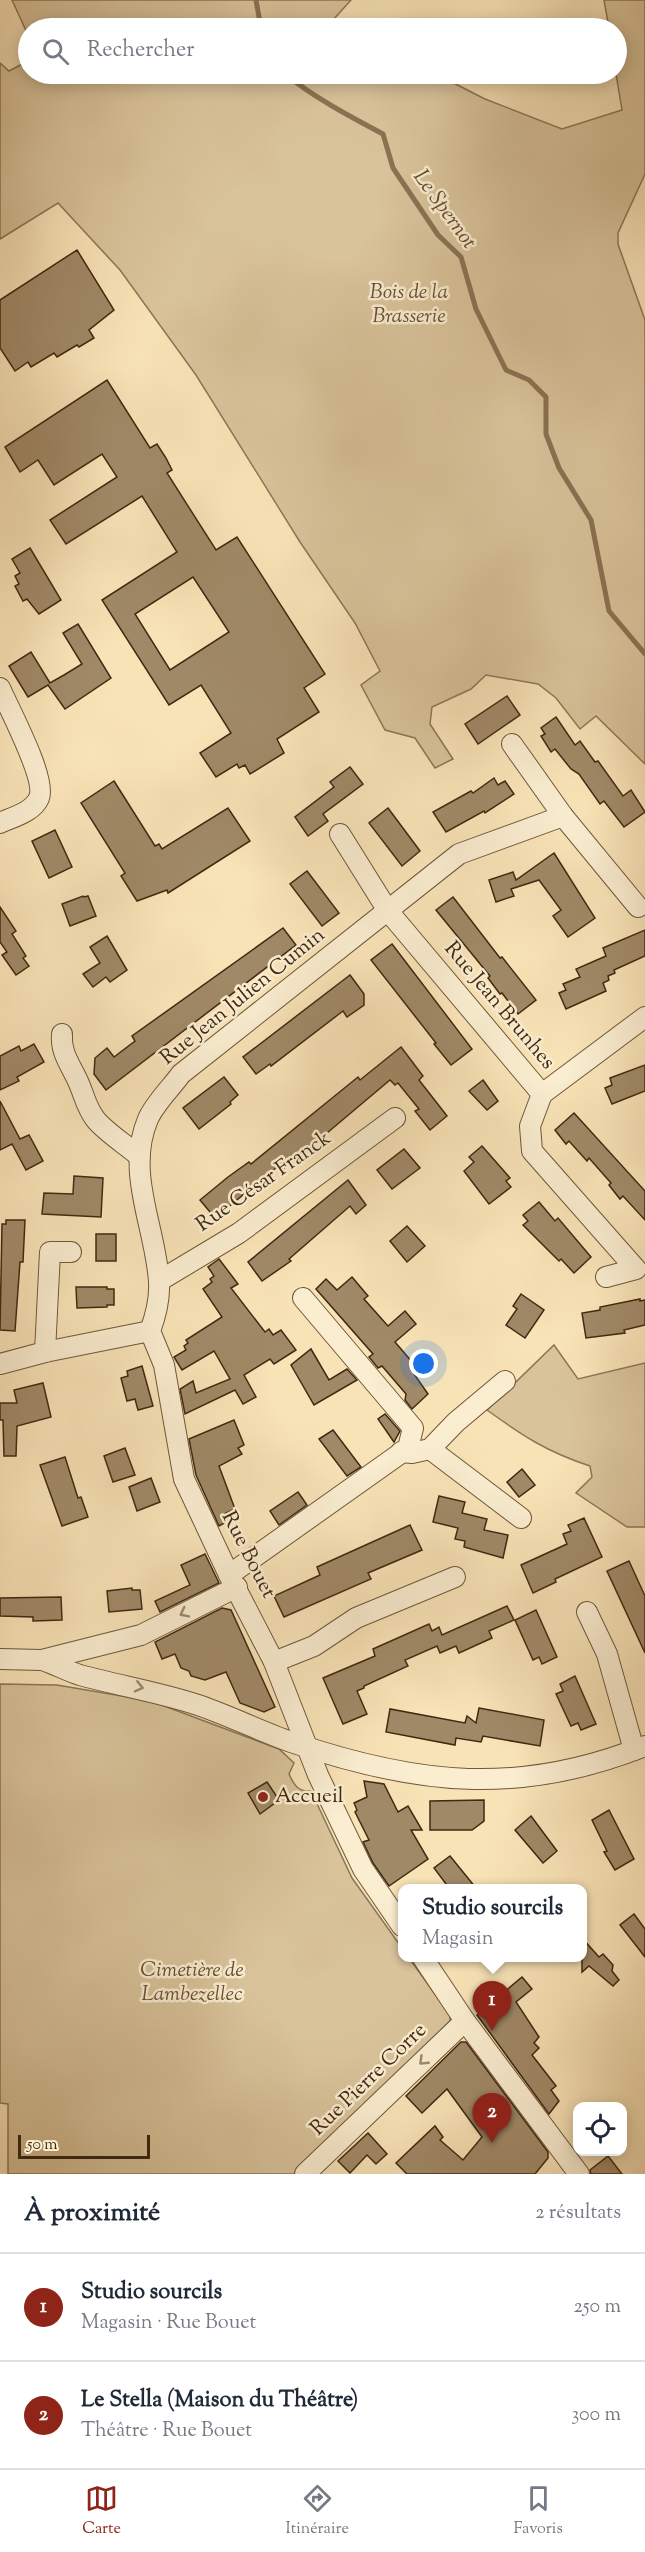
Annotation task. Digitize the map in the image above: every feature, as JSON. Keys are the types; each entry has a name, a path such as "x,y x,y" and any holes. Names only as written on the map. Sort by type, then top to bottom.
{"street":[{"path":"0,688 34,762 41,790 39,800 29,810 0,823"},
{"path":"512,744 562,816 638,907"},
{"name":"Rue Jean Julien Cumin","path":"150,1331 158,1308 159,1281 142,1190 139,1155 148,1118 181,1074 459,854 562,816"},
{"name":"Rue Jean Brunhes","path":"340,834 388,911 542,1094 530,1126 532,1151 636,1269 606,1278"},
{"path":"542,1094 645,1017"},
{"path":"62,1034 61,1043 65,1056 80,1085 88,1108 98,1122 139,1155"},
{"name":"Rue César Franck","path":"159,1281 239,1233 395,1118"},
{"path":"45,1352 50,1252 71,1252"},
{"path":"0,1659 42,1660 141,1635 233,1581 408,1448 413,1428 303,1298"},
{"path":"0,1364 45,1352 150,1331"},
{"name":"Rue Bouet","path":"150,1331 164,1365 184,1479 274,1662 318,1775 363,1869 398,1920"},
{"path":"401,1452 412,1454 430,1449 456,1422 505,1381"},
{"path":"430,1449 520,1518"},
{"path":"274,1662 314,1646 356,1618 455,1577"},
{"path":"42,1660 81,1675 163,1693 307,1747 374,1766 462,1780 506,1780 547,1775 640,1748 608,1654 587,1612"},
{"path":"426,1962 571,2170"},
{"name":"Rue Pierre Corre","path":"305,2174 465,2021"}],"green space":[{"path":"12,0 351,0 335,18 20,18"},
{"name":"Bois de la Brasserie","path":"604,0 645,0 645,174 618,233 618,244 645,320 645,764 596,716 580,729 556,698 538,684 486,675 471,689 432,707 430,724 453,759 435,768 415,738 385,730 361,685 380,671 355,623 300,542 196,375 120,270 58,203 0,239 0,63 9,71 18,66 18,84 456,84 485,99 562,129 622,110 618,84 627,84 627,18 607,18"},
{"path":"554,1345 578,1379 645,1363 645,1527 627,1527 576,1493 592,1477 590,1466 536,1442 487,1410"},
{"name":"Cimetière de Lambezellec","path":"0,1684 57,1685 151,1701 279,1749 294,1763 289,1774 300,1789 311,1791 352,1878 398,1942 398,1962 412,1962 450,2015 450,2021 294,2174 8,2174 8,2104 0,2103"}],"building":[{"path":"77,250 114,310 89,330 94,338 57,357 54,353 31,367 28,362 15,371 0,348 0,300"},
{"path":"107,380 150,448 157,444 166,458 172,470 167,473 216,550 237,537 325,674 304,688 319,712 277,739 284,753 250,774 245,765 239,768 237,764 216,777 200,753 231,733 201,685 169,705 102,600 177,552 142,496 66,544 50,520 117,477 102,454 54,485 38,460 20,472 5,447","holes":["193,577 229,632 170,670 135,614"]},
{"path":"30,548 61,600 39,614 27,599 23,601 15,586 19,584 15,576 20,573 12,559"},
{"path":"78,624 111,678 65,709 48,685 28,697 9,666 31,652 50,683 64,675 82,664 63,633"},
{"path":"507,696 520,715 478,744 465,724"},
{"path":"556,717 575,745 580,741 595,762 598,761 623,796 631,790 645,812 624,827 604,801 600,804 579,774 571,769 555,749 551,752 541,736 545,734 541,728"},
{"path":"350,767 363,784 323,814 328,821 308,836 295,817 334,787 330,782"},
{"path":"494,778 498,785 505,781 514,794 485,813 484,811 446,832 433,812 471,791 473,793"},
{"path":"114,781 155,846 159,844 162,849 228,808 250,841 168,893 167,890 137,901 121,876 125,873 81,803"},
{"path":"388,808 420,851 402,866 369,823"},
{"path":"55,830 72,867 49,878 32,841"},
{"path":"554,853 595,918 568,937 553,916 561,910 539,880 511,889 514,896 496,902 489,880 513,872 516,880"},
{"path":"307,871 339,913 322,926 290,884"},
{"path":"88,896 96,916 70,926 62,904"},
{"path":"453,897 536,1000 518,1014 436,910"},
{"path":"0,907 16,931 12,934 26,956 23,958 29,966 16,975 2,955 7,952 0,942"},
{"path":"283,928 296,945 106,1090 94,1074 95,1058 107,1048 114,1057 135,1041 132,1036"},
{"path":"645,930 645,956 614,970 615,973 608,976 609,980 603,983 606,991 566,1009 559,993 566,990 563,984 580,977 576,969 606,956 603,948"},
{"path":"107,936 127,970 110,982 106,977 93,987 83,974 100,963 90,947"},
{"path":"392,944 472,1049 451,1065 371,960"},
{"path":"350,975 364,994 364,1005 347,1017 343,1011 271,1066 270,1064 256,1074 243,1057"},
{"path":"34,1044 44,1062 17,1077 19,1081 0,1090 0,1056 19,1046 21,1051"},
{"path":"401,1047 423,1076 419,1080 447,1116 430,1130 415,1111 419,1109 398,1083 395,1085 390,1080 289,1165 280,1171 277,1167 215,1218 200,1200 249,1162 251,1164 358,1077 360,1080"},
{"path":"645,1065 645,1091 612,1104 605,1088 612,1085 610,1078"},
{"path":"224,1077 238,1095 230,1102 231,1104 199,1129 183,1108"},
{"path":"483,1080 498,1101 487,1110 469,1091"},
{"path":"0,1101 20,1139 29,1135 43,1161 26,1170 12,1144 0,1150"},
{"path":"574,1113 645,1191 645,1220 623,1196 620,1199 609,1185 611,1183 589,1158 587,1161 569,1141 566,1144 555,1130"},
{"path":"482,1146 510,1178 506,1181 511,1187 489,1204 464,1171 474,1162 469,1157"},
{"path":"404,1149 420,1168 392,1189 377,1170"},
{"path":"74,1176 103,1178 101,1217 42,1214 44,1193 73,1194"},
{"path":"348,1180 366,1205 356,1214 350,1206 289,1259 291,1261 262,1281 248,1262"},
{"path":"539,1202 555,1221 558,1218 591,1257 574,1273 523,1225 528,1221 523,1215"},
{"path":"6,1220 25,1220 15,1331 0,1330 2,1224 6,1224"},
{"path":"407,1226 425,1246 407,1262 390,1241"},
{"path":"96,1234 116,1234 116,1261 96,1261"},
{"path":"219,1259 238,1284 231,1288 265,1332 269,1329 273,1335 281,1330 296,1350 274,1364 270,1359 244,1375 256,1397 243,1404 235,1390 185,1414 180,1389 193,1381 196,1393 230,1379 214,1351 182,1370 174,1357 186,1350 184,1346 188,1343 186,1340 222,1317 203,1289 212,1282 210,1279 214,1276 208,1267"},
{"path":"352,1277 368,1296 364,1299 388,1326 405,1311 416,1324 395,1342 419,1370 414,1374 428,1394 412,1409 405,1400 406,1394 382,1366 378,1368 369,1357 373,1354 316,1289 326,1279 337,1290"},
{"path":"76,1287 114,1289 114,1305 77,1308"},
{"path":"521,1294 544,1310 525,1338 506,1325 517,1309 513,1306"},
{"path":"640,1299 640,1301 645,1300 645,1325 624,1330 625,1333 586,1338 582,1313"},
{"path":"311,1349 329,1380 347,1369 357,1380 314,1405 291,1365"},
{"path":"142,1366 153,1406 138,1410 135,1399 127,1401 121,1378 128,1376 127,1371"},
{"path":"43,1383 51,1417 17,1426 16,1456 4,1456 0,1403 17,1403 14,1390"},
{"path":"385,1414 400,1431 394,1442 378,1419"},
{"path":"234,1420 244,1445 238,1448 242,1454 219,1466 235,1509 226,1513 230,1520 219,1526 196,1475 189,1439"},
{"path":"333,1430 361,1467 347,1476 319,1439"},
{"path":"125,1448 135,1475 113,1482 104,1456"},
{"path":"65,1457 78,1498 81,1497 88,1517 62,1526 40,1465"},
{"path":"522,1469 535,1485 519,1497 507,1482"},
{"path":"151,1478 160,1502 137,1511 129,1487"},
{"path":"298,1492 307,1505 279,1525 270,1511"},
{"path":"439,1496 465,1502 462,1513 487,1519 484,1530 508,1535 503,1558 464,1547 465,1541 455,1539 458,1528 433,1522"},
{"path":"584,1518 602,1557 555,1579 556,1582 533,1593 521,1565 567,1544 563,1534 571,1531 568,1525"},
{"path":"410,1525 422,1550 368,1573 371,1579 284,1617 274,1596 320,1575 317,1567"},
{"path":"205,1554 219,1583 160,1612 155,1601 190,1585 181,1565"},
{"path":"629,1561 645,1596 645,1653 607,1571"},
{"path":"132,1588 132,1590 140,1590 142,1609 109,1612 107,1591"},
{"path":"61,1597 62,1620 33,1621 33,1617 0,1616 0,1598"},
{"path":"507,1606 514,1620 489,1631 492,1638 459,1653 456,1646 440,1653 437,1646 405,1660 408,1666 357,1691 367,1714 343,1724 323,1678 375,1656 373,1649 429,1624 432,1631 439,1627 442,1635"},
{"path":"222,1608 231,1610 275,1707 264,1712 240,1703 226,1672 205,1680 191,1676 189,1671 181,1668 175,1654 162,1659 155,1642"},
{"path":"536,1610 557,1657 542,1664 539,1657 533,1660 515,1620"},
{"path":"575,1676 596,1724 581,1730 578,1723 571,1726 556,1694 563,1691 560,1684"},
{"path":"479,1708 544,1720 540,1746 483,1736 481,1742 456,1738 455,1745 386,1732 390,1709 465,1723 467,1716 476,1723"},
{"path":"364,1781 384,1784 398,1812 408,1806 422,1830 411,1830 428,1859 389,1886 373,1863 363,1842 369,1840 355,1812 357,1810 354,1803 367,1797"},
{"name":"Accueil","path":"267,1782 279,1800 260,1814 248,1793"},
{"path":"484,1800 484,1821 472,1830 430,1830 430,1801"},
{"path":"609,1810 634,1859 615,1870 604,1852 607,1851 592,1820"},
{"path":"531,1816 557,1851 543,1863 515,1830"},
{"path":"450,1856 473,1884 446,1884 434,1868"},
{"path":"634,1914 645,1929 645,1957 620,1925"},
{"path":"587,1944 599,1957 603,1954 613,1965 612,1971 619,1980 613,1986 589,1966 582,1972 582,1962 587,1962"},
{"path":"522,1977 532,1989 516,2002 539,2037 534,2043 539,2048 532,2055 556,2086 551,2090 559,2101 549,2114 477,2015"},
{"path":"461,2042 466,2042 548,2152 548,2158 535,2174 407,2174 396,2163 435,2126 443,2137 440,2140 463,2160 482,2137 447,2089 422,2113 406,2096"},
{"path":"368,2133 387,2154 376,2164 367,2155 350,2173 338,2161"},
{"path":"608,2156 622,2174 591,2174 590,2170"}],"waterway":[{"name":"Le Spernot","path":"256,0 259,18"},
{"name":"Le Spernot","path":"298,84 383,134 393,168 438,235 461,257 476,309 506,370 529,380 546,397 546,434 559,468 591,520 609,611 645,654"}],"place":[{"name":"Accueil","path":"263,1797"},
{"name":"Studio sourcils","path":"492,2031"},
{"name":"Le Stella (Maison du Théâtre)","path":"492,2143"}]}
